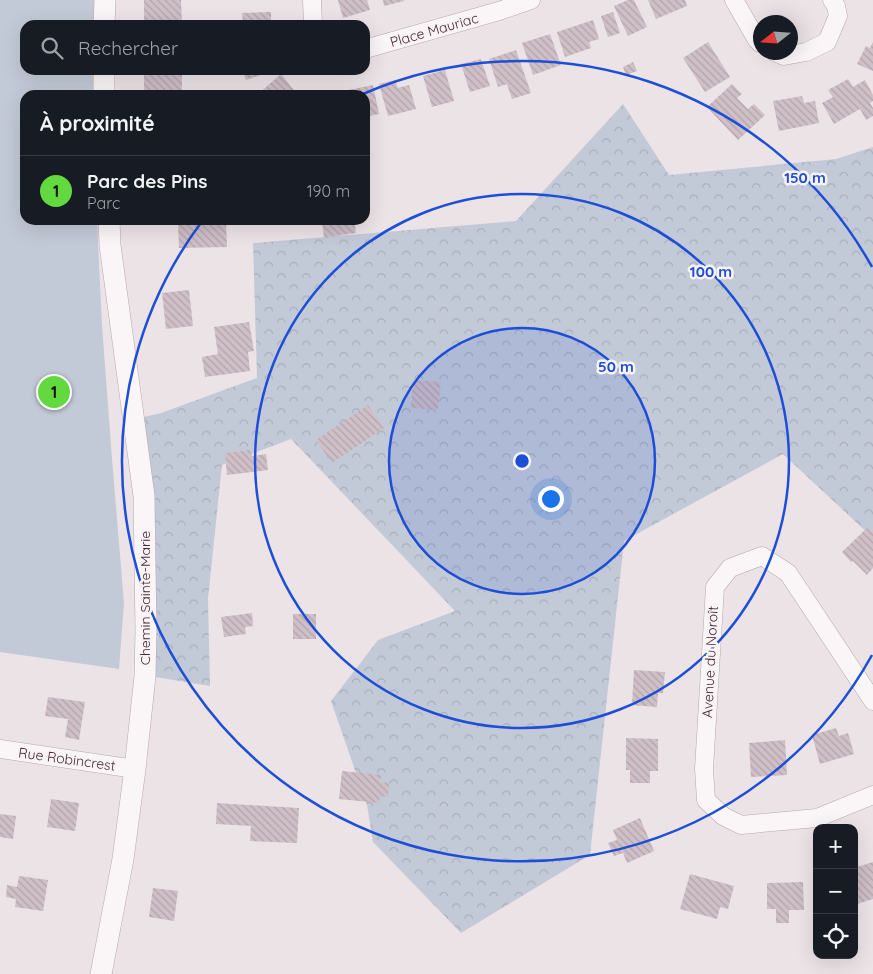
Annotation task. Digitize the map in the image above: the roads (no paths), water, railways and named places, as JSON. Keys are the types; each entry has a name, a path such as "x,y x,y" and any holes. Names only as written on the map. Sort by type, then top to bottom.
{"street":[{"path":"104,20 105,0"},
{"path":"312,0 312,20"},
{"name":"Place Mauriac","path":"370,48 531,0"},
{"path":"734,0 753,33"},
{"path":"798,53 806,52 827,42 838,16 836,6 832,0"},
{"path":"104,75 104,90"},
{"name":"Chemin Sainte-Marie","path":"101,974 123,859 135,769 145,676 146,631 144,496 111,254 109,225"},
{"name":"Avenue du Noroît","path":"873,702 788,573 762,556 730,568 714,587 704,769 706,800 723,816 741,825 816,818 873,795"},
{"name":"Rue Robincrest","path":"0,749 135,769"}],"place":[{"name":"Parc des Pins","path":"54,392"}]}
